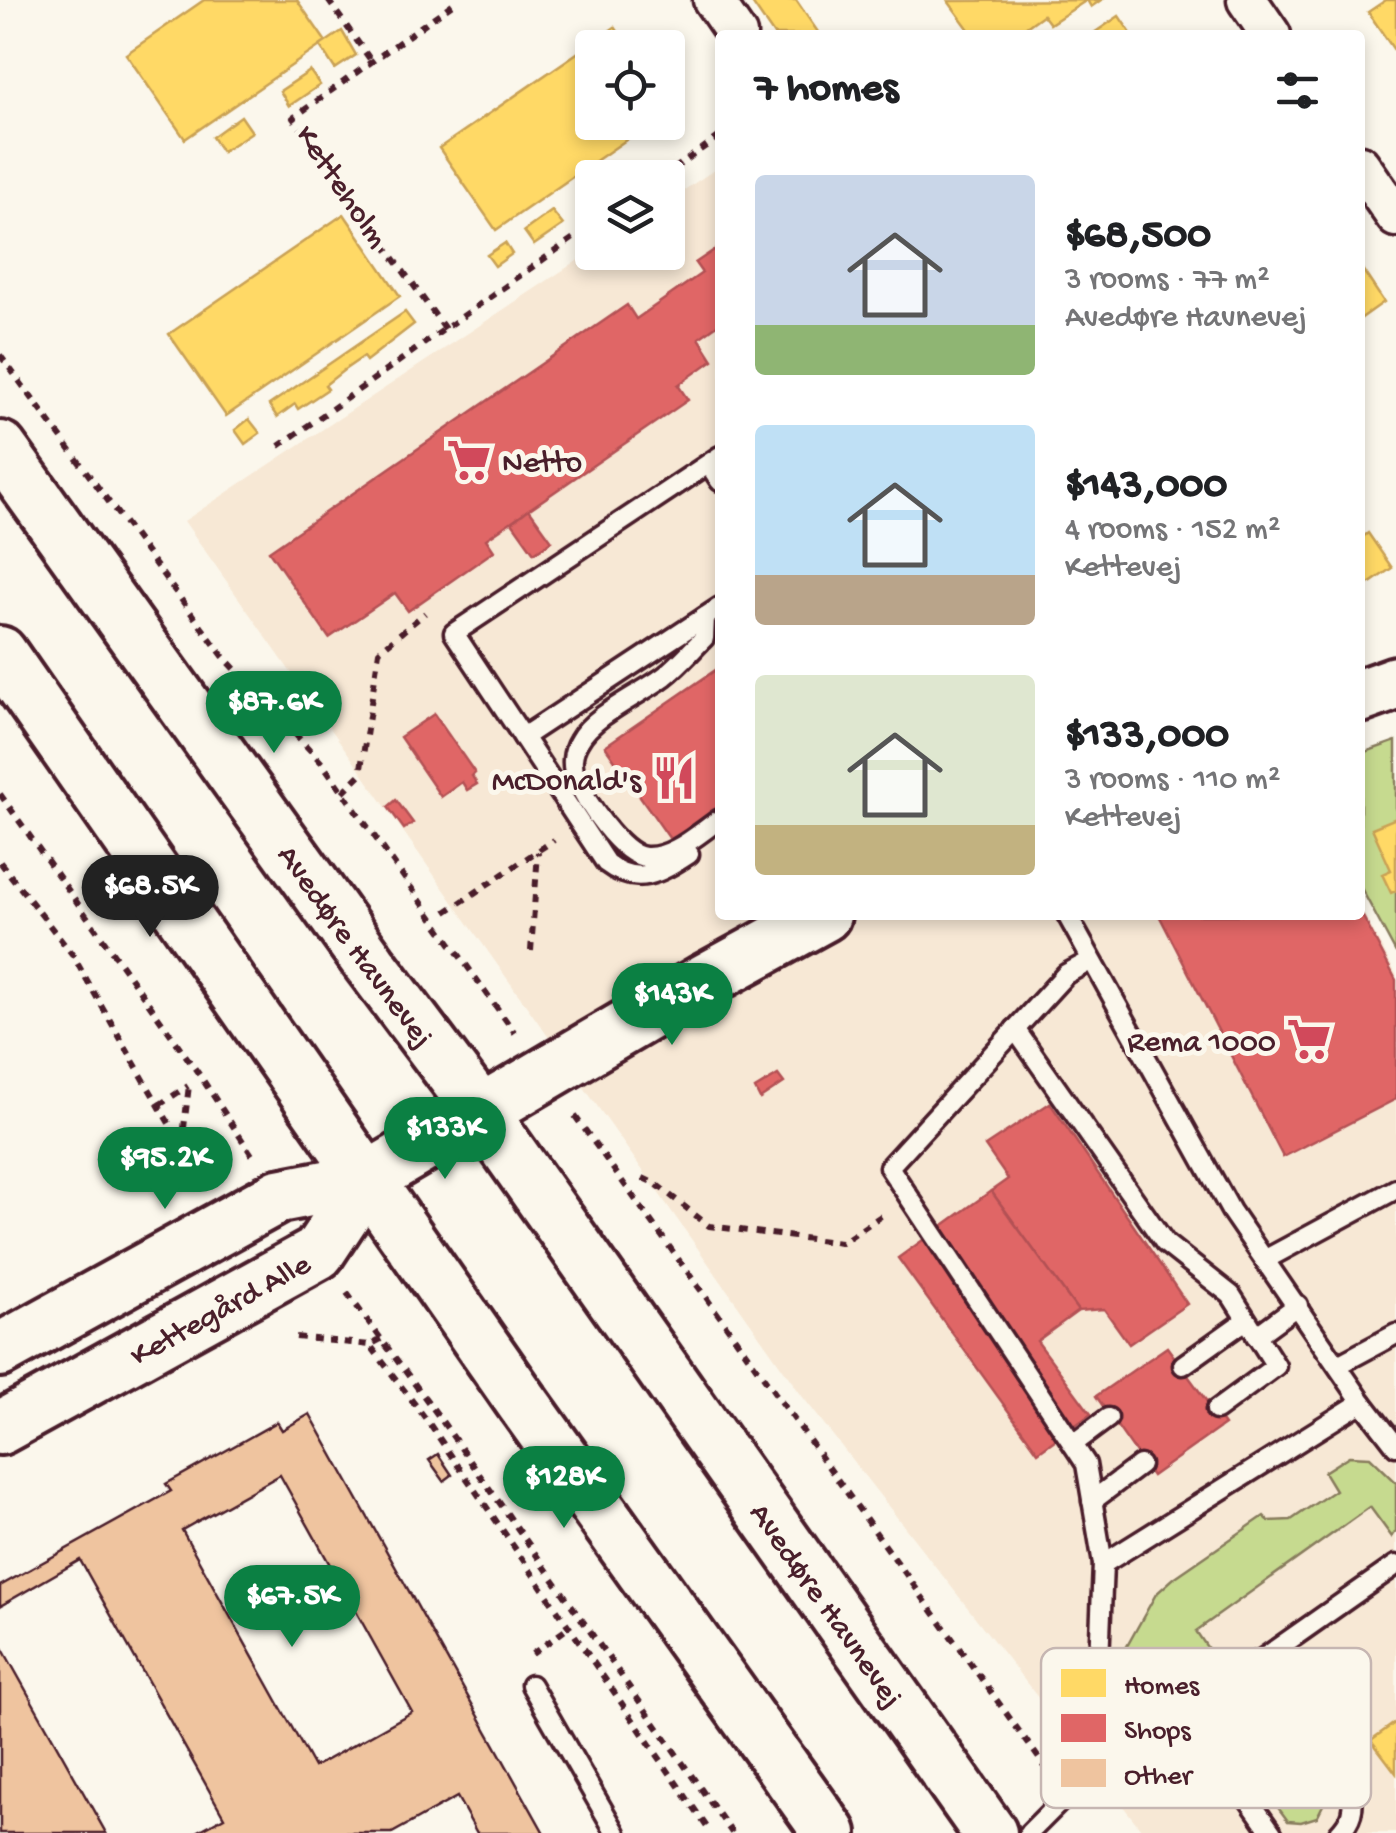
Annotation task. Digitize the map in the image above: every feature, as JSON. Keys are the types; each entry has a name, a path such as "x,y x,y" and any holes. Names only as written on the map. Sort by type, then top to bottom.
{"street":[{"path":"713,0 734,30"},
{"path":"1247,0 1268,30"},
{"path":"1365,171 1396,217"},
{"name":"Avedøre Havnevej","path":"0,448 370,964 482,1113 990,1833"},
{"path":"0,653 367,1180 830,1833"},
{"path":"1365,694 1396,683"},
{"path":"367,1180 702,982 815,920"},
{"name":"Kettegård Alle","path":"0,1350 279,1196 367,1180"},
{"name":"Kettegård Alle","path":"0,1428 318,1253 367,1180"}],"lane":[{"path":"714,460 454,632 606,863 630,877 645,878 715,836"},
{"path":"523,737 713,612"},
{"path":"713,612 704,638 668,674 591,726 574,750 573,765 576,779 628,852 642,856 670,853 715,822"},
{"path":"1070,920 1231,1211 1396,1446"},
{"path":"1090,960 1066,974 889,1166 1086,1464 1103,1564 1100,1648"},
{"path":"1015,1029 1165,1243 1231,1295 1276,1366 1216,1410"},
{"path":"1266,1259 1396,1189"},
{"path":"1183,1365 1298,1305"},
{"path":"1338,1365 1396,1334"},
{"path":"1103,1564 1362,1402"},
{"path":"1072,1444 1108,1418"},
{"path":"1092,1501 1140,1465"},
{"path":"1278,1648 1396,1565"},
{"path":"531,1684 616,1833"},
{"path":"1029,1833 1054,1808"},
{"path":"1254,1808 1272,1833"},
{"path":"1339,1833 1348,1824 1354,1808"}],"path":[{"path":"328,0 372,62"},
{"name":"Ketteholm","path":"445,329 293,118 458,0"},
{"path":"685,161 715,140"},
{"path":"279,446 575,238"},
{"path":"0,355 223,656 322,762 1041,1761"},
{"path":"343,792 360,776 379,652 426,611 454,632"},
{"path":"0,794 202,1077 279,1196"},
{"path":"446,912 579,823"},
{"path":"531,951 538,851"},
{"path":"0,862 72,954 182,1146 189,1086 159,1105"},
{"path":"643,1178 709,1226 841,1243 909,1197"},
{"path":"318,1253 732,1833"},
{"path":"296,1336 370,1346 380,1339"},
{"path":"370,1346 426,1419 711,1833"}],"shaded area":[{"path":"715,169 715,920 1365,920 1365,916 1396,974 1396,1833 1144,1833 1124,1808 1371,1808 1371,1648 1041,1648 1041,1701 802,1396 184,521 575,262 575,270 685,270 685,190"}],"green space":[{"path":"1396,741 1396,953 1365,895 1365,752"},
{"path":"1349,1456 1370,1457 1396,1482 1396,1531 1392,1537 1370,1507 1196,1631 1208,1648 1126,1648 1156,1594 1174,1578 1264,1516 1269,1521 1291,1520 1335,1490 1324,1472"},
{"path":"1278,1808 1322,1808 1317,1817 1288,1821"}],"building: Homes":[{"path":"204,0 297,0 326,42 185,139 126,54"},
{"path":"750,0 796,0 817,30 771,30"},
{"path":"1087,0 1050,24 1043,15 1022,30 969,30 948,1"},
{"path":"1386,0 1396,0 1396,53 1368,12"},
{"path":"1119,16 1129,30 1098,30"},
{"path":"342,31 356,55 335,69 320,46"},
{"path":"575,54 575,140 626,140 597,160 575,160 575,175 496,230 439,148"},
{"path":"310,71 320,85 289,106 280,91"},
{"path":"241,116 252,132 222,152 212,137"},
{"path":"552,211 563,225 534,245 524,231"},
{"path":"344,214 400,296 226,416 169,334"},
{"path":"505,243 512,254 495,266 487,255"},
{"path":"1365,274 1384,302 1365,315"},
{"path":"405,312 414,324 366,361 363,357 344,370 325,385 328,389 298,409 295,404 277,417 269,405"},
{"path":"249,419 260,433 245,444 235,430"},
{"path":"1368,533 1392,568 1365,587"},
{"path":"1396,818 1396,891 1391,893 1382,874 1391,870 1372,828"},
{"path":"1396,1722 1396,1773 1371,1740"}],"building: Shops":[{"path":"715,249 715,327 699,338 713,360 678,385 688,400 486,539 494,551 408,611 395,593 329,638 269,551 627,305 636,319 702,273 695,263"},
{"path":"529,509 552,541 534,553 512,522"},
{"name":"McDonald's","path":"715,670 715,812 672,842 605,746"},
{"path":"434,714 475,773 472,776 477,784 467,790 462,782 441,797 400,737"},
{"path":"396,800 413,823 404,829 388,807"},
{"name":"Rema 1000","path":"1162,920 1365,920 1396,980 1396,1099 1283,1157"},
{"path":"778,1075 784,1083 760,1099 755,1089"},
{"path":"1050,1103 1187,1304 1129,1344 1104,1309 1078,1311 991,1191 1008,1179 985,1146"},
{"path":"991,1191 1078,1311 1037,1341 1091,1414 1038,1452 898,1258"},
{"path":"1167,1347 1224,1425 1152,1476 1096,1396"}],"building: Other":[{"path":"310,1414 544,1833 477,1833 457,1797 392,1833 195,1833 224,1817 80,1560 0,1606 0,1586 171,1491 166,1484 277,1422 282,1430","holes":["280,1475 412,1712 314,1767 182,1530"]},
{"path":"438,1454 452,1475 444,1481 429,1460"},
{"path":"0,1644 106,1833 0,1833"}],"place":[{"name":"Netto","path":"469,460"},
{"name":"McDonald's","path":"674,778"},
{"name":"Rema 1000","path":"1309,1039"}]}
